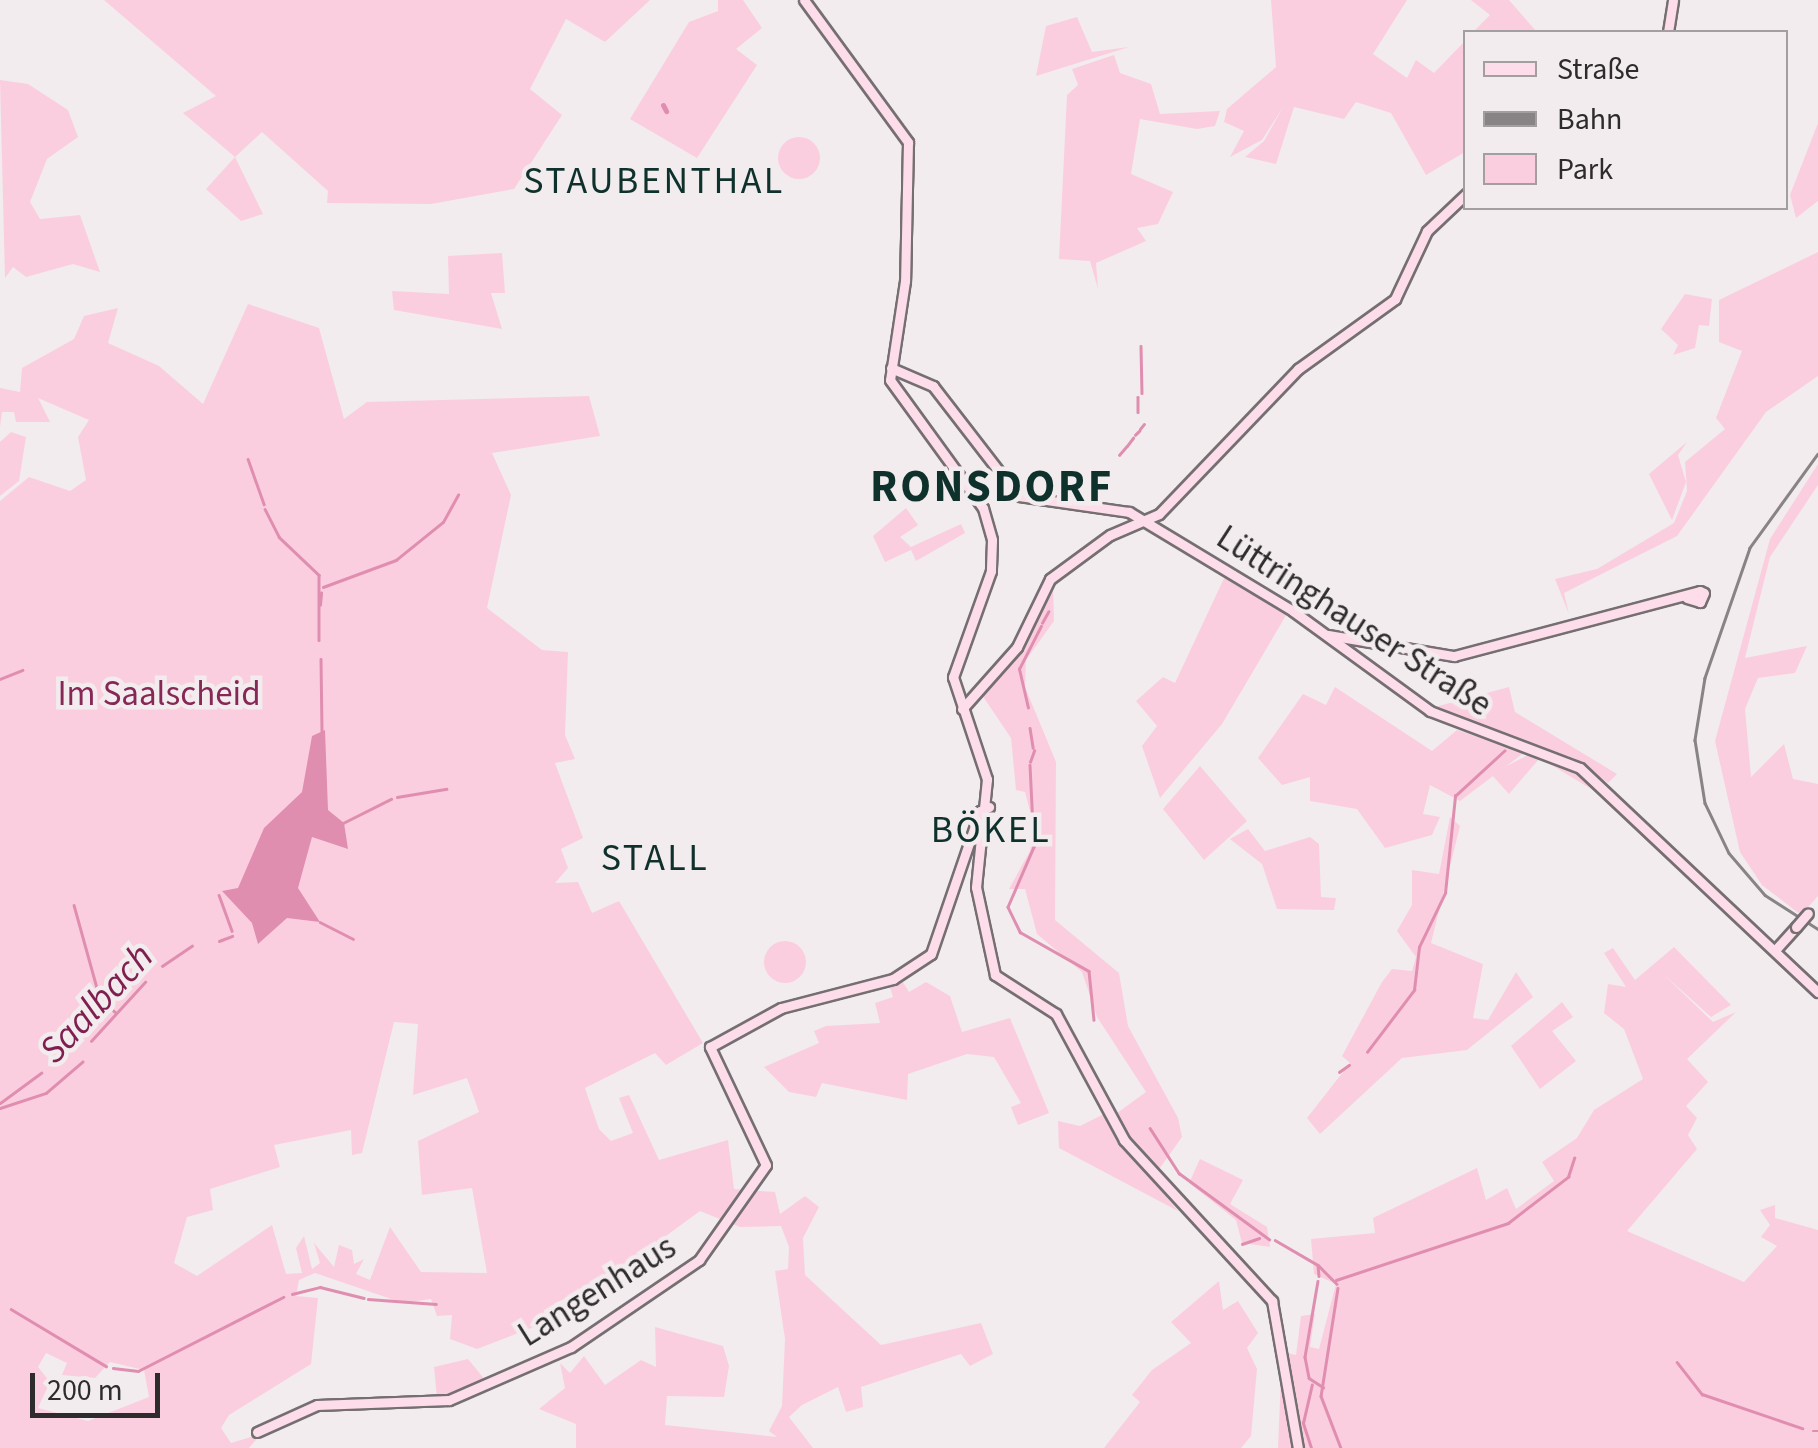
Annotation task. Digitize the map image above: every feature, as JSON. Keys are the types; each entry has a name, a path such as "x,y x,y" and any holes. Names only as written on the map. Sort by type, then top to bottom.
{"main road":[{"path":"804,0 908,142 905,281 891,374 982,508 992,560 954,672 989,807 976,887 997,979 1056,1014 1124,1140 1272,1301 1281,1325 1298,1448"},
{"path":"1668,30 1672,0"},
{"path":"962,708 1017,648 1050,579 1159,514 1298,369 1402,292 1428,230 1463,197"},
{"name":"Lüttringhauser Straße","path":"891,374 932,386 1018,496 1110,504 1157,528 1324,634 1459,727 1580,768 1777,948 1818,992"},
{"path":"1157,528 1159,514"},
{"path":"1324,634 1454,656 1687,598"},
{"name":"Langenhaus","path":"258,1432 318,1405 450,1400 546,1361 687,1270 722,1228 766,1161 710,1047 781,1008 893,979 927,958 946,931 980,811 989,807"},
{"path":"1777,948 1812,910"}],"green space":[{"path":"104,0 650,0 605,42 566,19 530,89 562,115 514,189 431,204 327,203 328,191 262,132 235,157 183,113 216,96"},
{"path":"718,0 743,0 762,28 736,49 757,65 697,158 630,119 689,22 718,11"},
{"path":"1271,0 1407,0 1373,54 1407,78 1416,60 1434,73 1463,43 1463,153 1426,175 1391,113 1356,102 1344,119 1294,107 1276,164 1245,157 1264,141 1283,107 1262,140 1230,157 1244,131 1224,122 1227,109 1276,67"},
{"path":"1471,0 1509,0 1535,30 1475,30 1490,15"},
{"path":"1077,17 1092,52 1129,47 1036,76 1046,26"},
{"path":"1114,55 1120,73 1151,84 1160,114 1220,111 1215,126 1197,129 1140,119 1131,174 1173,192 1158,224 1137,228 1146,241 1096,263 1098,289 1090,261 1059,259 1067,95 1078,85 1072,69"},
{"path":"0,80 28,84 68,110 78,137 47,159 30,202 40,219 80,215 100,272 73,264 26,277 13,267 5,278"},
{"path":"1818,123 1818,201 1796,218 1790,195"},
{"path":"799,137 814,143 820,158 814,173 799,179 784,173 778,158 784,143"},
{"path":"235,157 263,214 241,221 206,189"},
{"path":"1818,252 1818,376 1766,412 1677,536 1564,593 1569,614 1555,579 1597,569 1674,523 1687,491 1685,462 1725,429 1716,418 1742,351 1719,342 1719,300"},
{"path":"502,253 505,293 491,293 502,329 394,310 392,291 449,294 448,256"},
{"path":"1685,294 1712,299 1709,326 1699,325 1695,348 1673,355 1678,345 1661,329"},
{"name":"Im Saalscheid","path":"248,304 319,328 344,419 367,402 589,396 600,436 492,453 511,495 487,608 542,650 568,652 565,735 575,759 555,763 583,838 561,849 568,868 555,883 578,882 592,913 619,901 703,1043 666,1065 655,1053 585,1088 599,1129 611,1141 633,1133 619,1098 629,1095 659,1160 728,1140 734,1189 775,1192 780,1214 805,1196 819,1207 803,1238 805,1275 881,1345 981,1323 993,1354 970,1366 961,1354 861,1387 863,1407 846,1412 838,1387 802,1405 789,1417 813,1448 576,1448 576,1424 539,1409 565,1388 560,1363 570,1373 584,1356 605,1385 641,1360 656,1367 655,1327 723,1346 729,1366 724,1397 667,1396 665,1425 777,1437 769,1431 782,1406 785,1339 775,1271 788,1269 789,1247 781,1226 740,1227 700,1211 640,1255 639,1268 555,1303 560,1317 477,1349 450,1339 452,1315 437,1316 431,1299 403,1303 315,1273 299,1280 296,1296 318,1298 311,1364 229,1415 221,1428 231,1443 261,1434 249,1448 0,1448 0,501 29,477 70,491 86,480 78,437 89,420 38,398 50,422 16,422 14,412 2,412 0,427 0,388 20,392 22,368 74,339 84,316 118,308 108,343 159,366 203,404","holes":["394,1022 418,1024 413,1095 467,1078 479,1112 418,1141 422,1195 472,1188 487,1273 421,1272 390,1227 370,1280 356,1274 364,1259 354,1264 352,1250 339,1245 334,1267 314,1243 320,1263 312,1269 304,1236 296,1248 302,1273 286,1274 272,1225 197,1276 174,1263 187,1217 213,1210 210,1189 280,1167 274,1145 351,1130 352,1155 362,1153","46,1353 67,1363 62,1375 95,1378 110,1362 144,1370 149,1397 88,1421 38,1408 50,1382 38,1367"]},
{"path":"11,432 26,437 19,481 0,496 0,442"},
{"path":"1687,442 1678,455 1686,482 1672,520 1649,474"},
{"path":"1818,464 1818,485 1770,557 1745,658 1807,646 1795,673 1758,678 1745,709 1751,777 1784,744 1793,779 1818,784 1818,896 1801,915 1762,885 1740,852 1715,741 1770,539"},
{"path":"906,508 918,525 900,537 911,547 961,524 965,533 916,561 911,550 885,562 873,536"},
{"path":"1226,574 1288,612 1222,724 1160,798 1142,746 1157,726 1136,701 1163,677 1175,683"},
{"path":"1053,587 1054,621 1026,660 1025,687 1056,762 1055,920 1119,973 1128,1026 1178,1118 1182,1137 1157,1172 1113,1116 1146,1092 1097,1017 1082,972 1037,934 1025,889 1009,889 1030,851 1032,819 1025,792 1016,790 1011,738 982,695 1027,642"},
{"path":"1335,687 1432,751 1457,730 1525,752 1460,801 1430,785 1423,814 1440,817 1432,835 1385,848 1357,809 1310,801 1310,777 1282,785 1258,758 1303,694 1326,705"},
{"path":"1509,687 1515,712 1617,774 1608,783 1574,758 1460,724 1414,697 1435,707"},
{"path":"1530,754 1573,768 1606,798 1540,758 1509,794 1491,774"},
{"path":"1200,766 1247,821 1204,860 1163,809"},
{"path":"1450,817 1460,826 1431,943 1483,964 1473,1018 1488,1020 1516,972 1533,997 1467,1050 1402,1058 1320,1134 1307,1118 1350,1063 1342,1056 1382,982 1392,969 1412,971 1416,957 1397,931 1412,905 1412,870 1439,874"},
{"path":"1248,829 1265,851 1310,837 1319,844 1321,897 1336,898 1334,910 1277,909 1262,864 1230,839"},
{"path":"785,941 800,947 806,962 800,977 785,983 770,977 764,962 770,947"},
{"path":"1674,947 1731,1005 1711,1017 1662,973 1713,1022 1736,1012 1687,1059 1708,1082 1686,1106 1697,1118 1688,1135 1697,1149 1627,1231 1744,1282 1777,1246 1761,1237 1770,1225 1760,1210 1775,1205 1775,1218 1818,1230 1818,1448 1278,1448 1282,1352 1296,1355 1301,1316 1315,1314 1310,1347 1319,1349 1336,1284 1314,1274 1311,1239 1375,1233 1373,1218 1477,1168 1486,1200 1507,1188 1516,1209 1554,1181 1542,1162 1577,1138 1594,1110 1643,1079 1624,1029 1604,1013 1608,984 1626,987 1604,953 1613,948 1635,980"},
{"path":"901,979 909,992 926,982 950,996 962,1032 1010,1018 1049,1113 1018,1125 1011,1107 1021,1103 994,1057 967,1054 908,1074 907,1100 822,1083 816,1097 789,1092 764,1067 819,1043 814,1031 826,1026 880,1023 875,1003 893,997 889,984"},
{"path":"1562,1002 1573,1017 1552,1031 1576,1061 1540,1089 1511,1046"},
{"path":"1104,1114 1118,1139 1178,1211 1059,1148 1058,1121 1080,1126"},
{"path":"1200,1159 1243,1180 1230,1204 1267,1227 1270,1247 1242,1243 1236,1220 1189,1183"},
{"path":"1219,1281 1223,1310 1238,1301 1258,1333 1247,1348 1257,1369 1251,1436 1241,1448 1104,1448 1140,1402 1132,1395 1152,1370 1191,1343 1171,1322"},
{"path":"468,1359 486,1381 437,1399 434,1367"}],"shaded area":[{"path":"325,730 328,810 344,823 348,849 312,837 298,888 320,922 287,918 258,944 252,923 222,891 238,888 264,828 302,792 312,736"}],"waterway":[{"path":"663,105 666,111"},
{"path":"1141,346 1142,393"},
{"path":"1138,397 1138,412"},
{"path":"1140,429 1144,424"},
{"path":"1135,435 1139,431"},
{"path":"1127,446 1133,438"},
{"path":"1119,455 1126,447"},
{"name":"Saalbach","path":"248,459 264,504"},
{"path":"323,587 396,560 443,522 458,495"},
{"name":"Saalbach","path":"265,509 279,537 319,575 319,640"},
{"name":"Saalbach","path":"320,605 321,593"},
{"path":"1042,623 1048,612"},
{"path":"1028,708 1019,669 1041,626"},
{"name":"Saalbach","path":"321,659 322,731"},
{"path":"0,679 22,670"},
{"path":"1030,728 1033,748"},
{"path":"1030,762 1034,751"},
{"path":"1367,1052 1414,990 1419,947 1445,893 1455,796 1504,751"},
{"path":"1030,765 1034,847 1008,907 1020,932 1089,971 1094,1020"},
{"path":"397,797 446,789"},
{"path":"341,824 391,799"},
{"path":"219,895 232,931"},
{"path":"74,905 100,999"},
{"path":"320,922 353,939"},
{"name":"Saalbach","path":"219,941 232,936"},
{"name":"Saalbach","path":"162,966 192,946"},
{"name":"Saalbach","path":"91,1041 145,982"},
{"path":"102,1001 115,1012"},
{"name":"Saalbach","path":"0,1108 46,1093 82,1062"},
{"path":"1339,1072 1349,1065"},
{"path":"0,1103 41,1073"},
{"path":"1150,1128 1179,1173 1269,1239"},
{"path":"1336,1280 1508,1223 1568,1177 1574,1158"},
{"path":"1242,1244 1259,1238"},
{"path":"1275,1240 1318,1265 1319,1276"},
{"path":"1319,1266 1337,1284"},
{"path":"1318,1281 1305,1357 1309,1378 1323,1387"},
{"path":"292,1294 320,1287 364,1298"},
{"path":"1338,1288 1321,1396 1341,1448"},
{"path":"113,1368 138,1371 283,1297"},
{"path":"368,1299 436,1304"},
{"path":"11,1309 106,1366"},
{"path":"1677,1362 1702,1394 1802,1428"},
{"path":"1311,1448 1303,1423 1312,1385"},
{"path":"1813,1431 1818,1431"}],"railway":[{"path":"1818,454 1750,548 1705,678 1695,740 1705,803 1729,853 1765,895 1818,929"}],"district":[{"name":"STAUBENTHAL","path":"654,182"},
{"name":"RONSDORF","path":"992,488"},
{"name":"BÖKEL","path":"991,831"},
{"name":"STALL","path":"655,859"}]}
